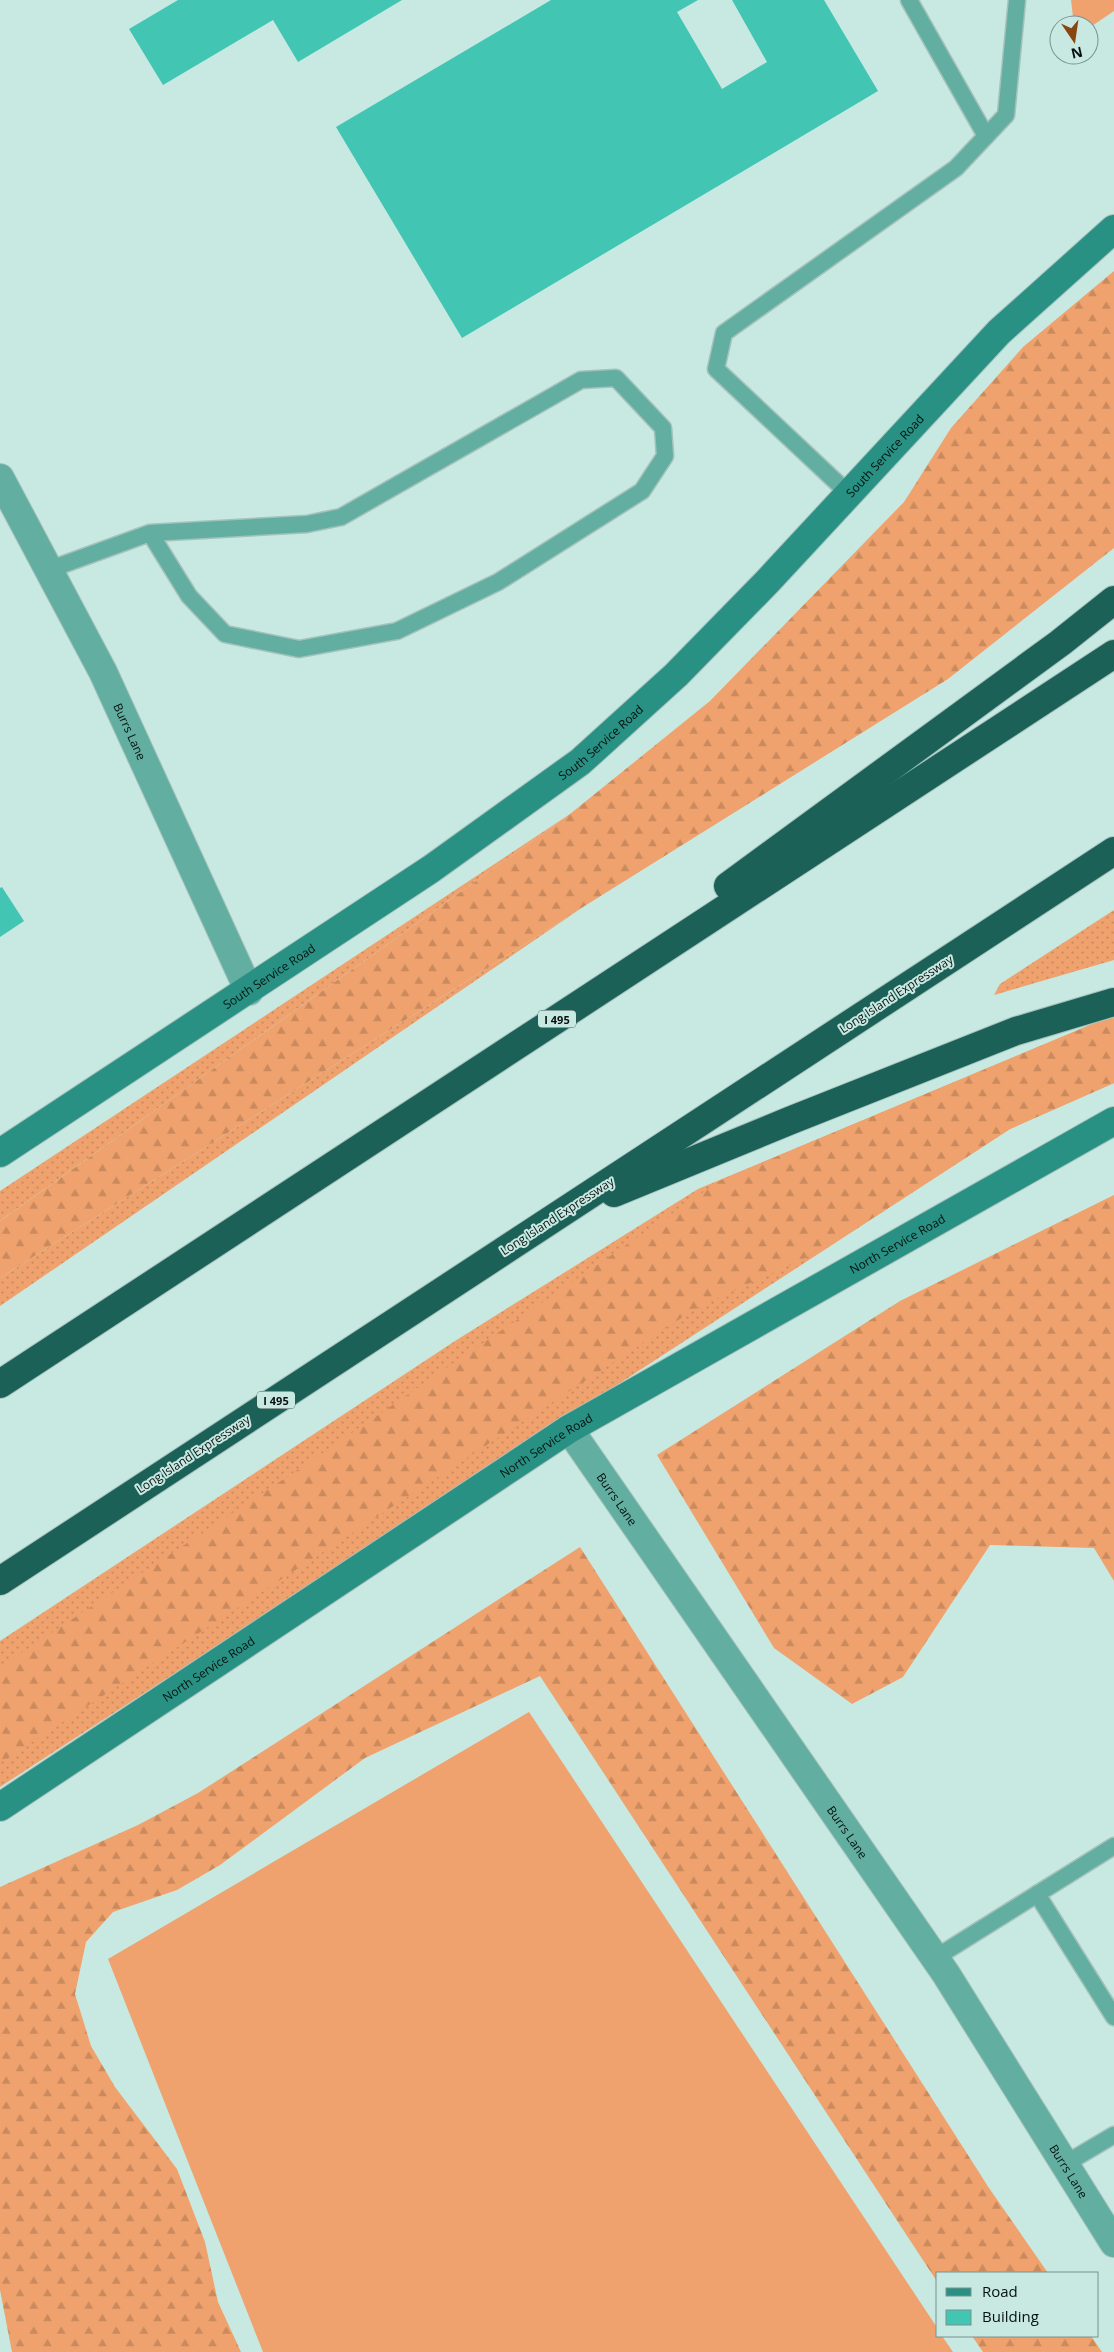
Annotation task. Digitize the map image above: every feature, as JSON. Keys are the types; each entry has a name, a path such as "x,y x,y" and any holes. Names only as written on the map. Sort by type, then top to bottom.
{"highway":[{"path":"462,1081 1060,643 1114,600"},
{"name":"I 495","path":"0,1384 1114,654"},
{"name":"Long Island Expressway","path":"0,1581 1114,851"},
{"path":"553,1219 789,1121 1016,1031 1114,1002"}],"main road":[{"name":"South Service Road","path":"0,1153 249,991 431,869 580,762 676,675 767,582 999,332 1114,229"},
{"name":"North Service Road","path":"0,1807 569,1429 1114,1121"}],"street":[{"name":"Burrs Lane","path":"0,478 103,672 249,991"},
{"name":"Burrs Lane","path":"569,1429 935,1958 1114,2242"}],"lane":[{"path":"909,0 986,136"},
{"path":"848,493 716,369 724,333 956,168 1006,115 1017,0"},
{"path":"48,570 150,533 307,524 341,517 581,380 616,378 663,428 665,456 642,491 498,582 397,631 299,649 225,634 189,596 150,533"},
{"path":"935,1958 1114,1846"},
{"path":"1036,1894 1114,2017"},
{"path":"1065,2164 1114,2135"}],"green space":[{"path":"1071,0 1114,0 1114,11 1099,21 1099,15 1073,15"},
{"path":"1114,271 1114,548 948,679 583,907 0,1278 0,1221 570,814 710,701 904,502 951,428 1023,347"},
{"path":"570,814 4,1218 0,1221 0,1191"},
{"path":"583,907 0,1306 0,1278"},
{"path":"1114,910 1114,960 994,995 1000,984"},
{"path":"1114,1015 1114,1083 1010,1129 0,1787 0,1641 455,1341 698,1189"},
{"path":"1114,1015 1114,1083 1010,1129 825,1249 698,1307 0,1763 0,1667 308,1463 721,1180"},
{"path":"1114,1195 1114,1581 1094,1548 990,1545 903,1677 852,1704 774,1648 657,1455 900,1301"},
{"path":"580,1547 989,2188 1047,2272 936,2272 936,2280 540,1676 365,1758 220,1865 177,1890 113,1912 86,1942 75,1994 91,2046 115,2087 177,2169 205,2242 218,2302 241,2352 12,2352 0,2290 0,1887 138,1825 198,1793"},
{"path":"529,1712 936,2326 936,2337 943,2337 953,2352 263,2352 108,1959"},
{"path":"973,2337 1092,2337 1102,2352 983,2352"}],"building":[{"path":"178,0 402,0 298,62 273,20 163,85 129,29"},
{"path":"551,0 698,0 677,12 722,89 767,62 732,0 824,0 878,91 462,338 336,127"},
{"path":"2,887 24,921 0,937 0,888"}]}
